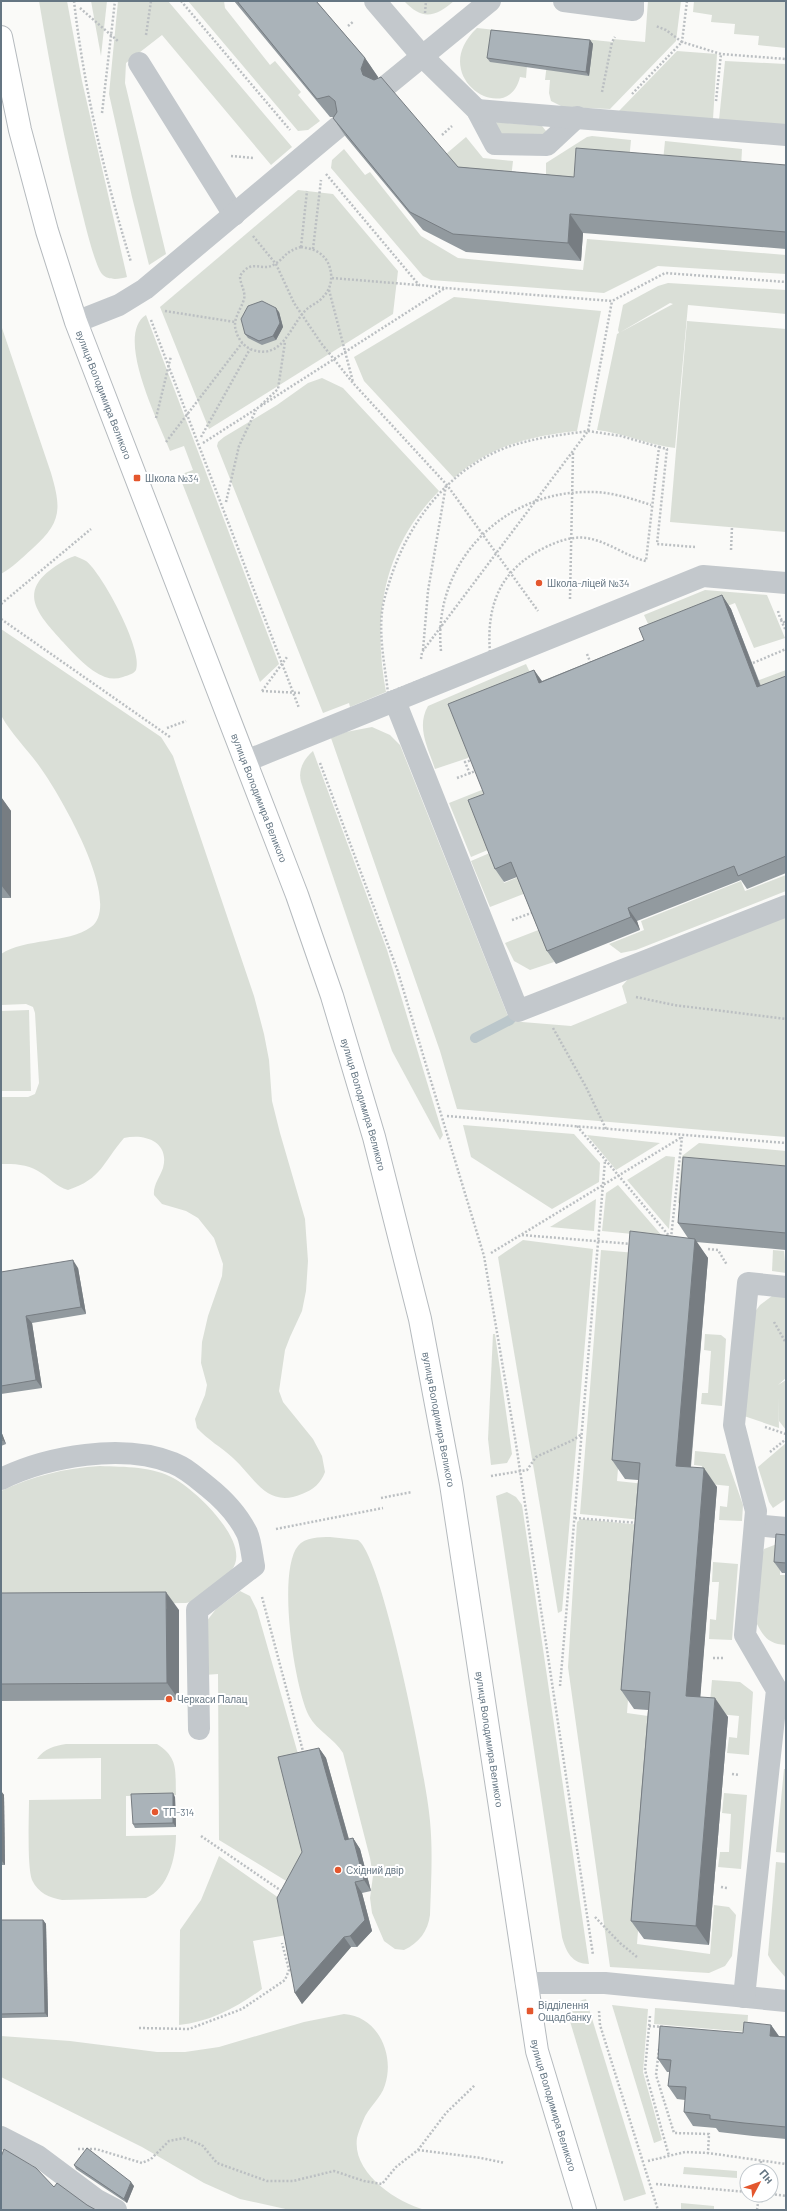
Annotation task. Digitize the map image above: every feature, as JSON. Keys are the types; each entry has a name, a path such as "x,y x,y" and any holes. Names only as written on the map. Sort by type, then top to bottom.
{"main road":[{"name":"вулиця Володимира Великого","path":"1,37 20,130 47,230 76,322 297,895 332,996 374,1137 420,1319 451,1484 537,2051 585,2210"}],"street":[{"path":"375,1 422,56 477,110 495,144 547,145 590,119"},
{"path":"386,86 490,1"},
{"path":"564,1 633,5"},
{"path":"139,63 234,214"},
{"path":"477,110 786,135"},
{"path":"76,322 132,298 338,127"},
{"path":"246,761 395,701 446,671 562,633 703,576 786,583"},
{"path":"395,701 518,1011 786,906"},
{"path":"744,1997 781,1690 745,1635 756,1511 734,1425 748,1283 786,1287"},
{"path":"1,1479 30,1467 71,1456 110,1454 162,1459 174,1463 193,1476 212,1491 237,1516 247,1534 254,1566 198,1610 199,1728"},
{"path":"755,1525 786,1528"},
{"path":"526,1983 605,1983 786,2001"},
{"path":"1,2136 38,2156 97,2200 116,2210"}],"path":[{"path":"102,113 115,1"},
{"path":"139,63 148,28 151,1"},
{"path":"424,18 426,1"},
{"path":"590,119 682,42 687,1"},
{"path":"590,119 604,87 612,42 633,5"},
{"path":"80,8 111,33 139,63"},
{"path":"682,42 721,54 786,59"},
{"path":"714,129 721,54"},
{"path":"442,135 457,122"},
{"path":"196,154 258,157"},
{"path":"313,249 321,176"},
{"path":"301,247 307,188"},
{"path":"234,214 276,264 301,315 334,360 353,383 447,485 511,572 562,633"},
{"path":"301,247 313,249 327,260 332,278 329,289 323,297 301,315 285,342 278,348 268,352 250,349 242,343 235,328 236,315 244,298 244,291 240,284 240,276 244,269 251,265 268,267 276,264 283,255 291,250 301,247"},
{"path":"203,443 445,288 612,301 666,273 786,282"},
{"path":"332,278 419,285"},
{"path":"329,289 353,383"},
{"path":"422,652 588,431 612,301"},
{"path":"160,310 235,322"},
{"path":"226,502 239,446 256,409 278,389 285,342"},
{"path":"166,442 242,343"},
{"path":"201,437 250,349"},
{"path":"156,418 170,356"},
{"path":"659,447 651,505 646,561 602,542 586,538 571,538 539,550 511,572 502,584 489,622 490,653 388,693 381,640 382,612 394,566 410,532 422,513 447,485 477,463 506,448 545,437 588,431 621,436 667,449 657,544 701,548"},
{"path":"562,633 571,538 573,452"},
{"path":"420,667 428,591 447,485"},
{"path":"442,655 441,628 443,606 454,574 472,547 499,520 536,501 547,497 572,493 606,493 651,505"},
{"path":"731,550 732,527"},
{"path":"1,604 91,529"},
{"path":"724,550 739,551"},
{"path":"780,618 786,631"},
{"path":"1,619 170,737"},
{"path":"585,649 593,670"},
{"path":"753,663 786,649"},
{"path":"288,657 262,691 301,693"},
{"path":"418,681 419,674"},
{"path":"167,728 186,721"},
{"path":"470,753 472,760 465,762 470,774"},
{"path":"452,780 479,770"},
{"path":"629,996 674,1005 786,1019"},
{"path":"539,1003 586,1087 606,1129"},
{"path":"446,1116 682,1136 786,1143"},
{"path":"576,1126 675,1243"},
{"path":"491,1253 682,1136"},
{"path":"671,1238 682,1136"},
{"path":"560,1686 605,1161"},
{"path":"521,1235 634,1244"},
{"path":"491,1476 527,1470 536,1457 573,1440 582,1434"},
{"path":"381,1498 412,1492"},
{"path":"270,1530 349,1516 383,1508"},
{"path":"575,1518 644,1524"},
{"path":"254,1566 306,1759"},
{"path":"201,1836 289,1896"},
{"path":"595,1917 620,1943 643,1961"},
{"path":"139,2028 189,2029 242,2009 285,1980 289,1970 282,1943"},
{"path":"651,2013 646,2070 669,2156"},
{"path":"649,2026 665,2027"},
{"path":"659,2044 656,2075 674,2133 709,2134 708,2153"},
{"path":"38,2156 89,2148 142,2164 151,2159 169,2141 184,2138 202,2144 213,2159 222,2166 267,2181 293,2181 334,2171 364,2181 382,2184 396,2167 418,2150 446,2113 475,2085"},
{"path":"418,2150 481,2158 505,2163"},
{"path":"648,2161 685,2152 708,2153 786,2164"},
{"path":"656,2184 739,2191"}],"shaded area":[{"path":"39,1 67,1 82,81 127,277 114,279 107,278 102,274 88,237 64,136"},
{"path":"91,1 107,1 101,56"},
{"path":"118,1 168,1 292,147 271,165 162,35 126,63 125,83 166,254 149,265 109,94"},
{"path":"188,1 224,1 225,8 270,65 275,61 301,92 298,95 320,121 308,130 298,131"},
{"path":"404,1 454,1 441,11 423,14 417,12"},
{"path":"648,1 681,1 676,41 610,109 563,107 551,101 549,93 550,80 545,80 548,55 528,53 526,78 520,77 513,92 501,98 487,97 474,90 465,79 460,64 463,46 477,28 613,42 613,39 645,42"},
{"path":"694,1 786,1 786,48 758,45 759,36 734,34 735,24 711,22 712,15 693,12"},
{"path":"677,51 717,54 713,119 619,111"},
{"path":"725,61 786,64 786,125 719,120"},
{"path":"495,123 542,126 546,131 545,134 498,134"},
{"path":"592,136 631,140 629,161 584,183 546,189 546,163 587,137"},
{"path":"466,137 483,158 513,161 510,187 460,171 446,154"},
{"path":"665,141 742,149 741,168 663,161"},
{"path":"344,149 365,175 370,172 421,236 458,258 583,270 587,239 786,255 786,274 658,266 604,293 431,280 423,276 331,168 332,160"},
{"path":"298,190 333,194 398,271 393,314 209,429 160,307"},
{"path":"668,283 786,290 786,314 688,305 675,448 597,430 617,334 619,333 618,330 623,305 658,286","holes":["670,303 673,304 620,332"]},
{"path":"454,297 601,311 577,431 543,436 511,444 482,458 454,478 364,381 354,357"},
{"path":"146,315 279,664 260,682 179,475 193,470 184,446 170,451 142,380 137,359 135,341 137,325"},
{"path":"687,321 786,329 786,532 670,522"},
{"path":"1,325 51,473 57,497 57,506 54,523 42,540 21,559 1,574"},
{"path":"322,378 343,388 439,491 420,513 405,536 394,560 386,584 380,637 386,692 350,707 349,703 323,713 217,446 218,442 224,437 277,405 308,383"},
{"path":"75,556 86,561 102,580 128,630 137,660 136,670 121,678 105,677 93,671 82,662 48,625 37,608 34,599 35,590 40,580 58,564"},
{"path":"705,590 767,595 785,638 754,648 735,603 653,635 644,615"},
{"path":"1,629 161,737 173,756 254,996 269,1060 272,1101 305,1219 308,1261 306,1291 302,1311 285,1350 279,1391 283,1402 313,1439 322,1456 325,1472 321,1480 316,1486 302,1494 290,1498 280,1498 263,1489 233,1458 197,1428 195,1419 205,1395 207,1385 201,1363 202,1342 208,1316 222,1276 223,1264 214,1238 198,1218 186,1211 162,1204 154,1195 157,1181 163,1168 164,1159 163,1152 159,1146 154,1141 147,1138 124,1138 95,1175 79,1186 68,1190 60,1187 42,1173 29,1167 16,1164 1,1164 1,1097 28,1097 35,1094 39,1083 35,1013 33,1007 26,1004 1,1005 1,954 22,945 70,936 91,927 99,914 100,896 85,848 74,824 42,770 2,717"},
{"path":"526,664 535,683 468,758 435,769 424,738 423,730 423,722 428,706"},
{"path":"786,670 786,681 750,694 746,685"},
{"path":"372,727 390,735 400,745 510,1021 571,1026 627,1003 622,986 629,978 786,916 786,1137 457,1109 440,1051 331,738 346,732"},
{"path":"313,751 387,950 443,1135 440,1140 392,1051 301,782 300,773 302,765"},
{"path":"517,776 490,849 471,857 449,803"},
{"path":"492,852 504,883 552,863 544,886 490,907 471,861"},
{"path":"786,875 786,891 636,950 621,953 609,944 644,930 641,921 741,881 745,891"},
{"path":"541,929 554,962 530,970 514,961 505,943"},
{"path":"29,1010 31,1091 1,1091 1,1011"},
{"path":"463,1125 574,1134 600,1163 599,1182 552,1209 471,1157"},
{"path":"587,1135 660,1143 616,1170"},
{"path":"699,1143 786,1151 786,1175 692,1205 678,1203 682,1156"},
{"path":"666,1156 675,1157 669,1229 627,1180"},
{"path":"618,1185 663,1237 602,1231 606,1193"},
{"path":"596,1199 594,1231 550,1227"},
{"path":"523,1240 593,1249 562,1611 558,1613 498,1257"},
{"path":"601,1250 636,1253 617,1481 645,1484 642,1520 580,1514"},
{"path":"773,1250 784,1251 786,1273 772,1271"},
{"path":"772,1296 786,1296 786,1378 778,1385 786,1380 786,1430 779,1421 778,1397 779,1428 744,1416 754,1313 760,1305"},
{"path":"493,1334 495,1334 512,1454 507,1463 491,1465 488,1439"},
{"path":"705,1334 721,1335 726,1339 722,1406 701,1404 702,1393 708,1393 711,1351 704,1350"},
{"path":"786,1443 786,1499 773,1508 769,1502 758,1467"},
{"path":"695,1451 725,1454 743,1505 742,1521 719,1520 720,1506 727,1507 729,1486 700,1483 702,1466 694,1465"},
{"path":"100,1466 148,1469 175,1479 184,1485 206,1504 226,1528 233,1541 236,1553 235,1564 232,1570 202,1595 186,1603 1,1605 1,1491 37,1477 62,1471"},
{"path":"507,1492 516,1497 522,1505 589,1964 578,1962 571,1956 562,1937 496,1496"},
{"path":"581,1519 641,1525 627,1713 655,1717 637,1944 710,1954 714,1905 729,1907 736,1915 732,1956 725,1966 709,1973 610,1967 568,1667 577,1522"},
{"path":"330,1537 358,1540 368,1555 379,1585 391,1626 421,1763 431,1833 432,1868 430,1915 429,1921 422,1936 414,1944 404,1950 395,1949 384,1941 372,1913 370,1898 373,1876 370,1858 343,1753 335,1743 316,1726 309,1716 303,1701 293,1656 288,1603 292,1559 301,1543 313,1538"},
{"path":"782,1542 780,1575 786,1575 786,1645 772,1642 765,1637 757,1624 762,1555 764,1549"},
{"path":"713,1562 738,1564 732,1640 709,1639 710,1619 716,1620 719,1582 712,1582"},
{"path":"240,1591 250,1596 257,1610 300,1761 317,1896 296,1887 219,1840 218,1674 204,1675 206,1622 216,1609"},
{"path":"712,1680 740,1682 753,1692 749,1755 727,1753 729,1737 737,1738 739,1716 709,1713"},
{"path":"66,1744 157,1744 169,1754 174,1766 176,1795 126,1796 126,1836 176,1835 176,1844 169,1872 160,1888 154,1894 146,1898 62,1900 53,1898 41,1892 32,1880 30,1874 29,1853 29,1800 101,1799 101,1758 37,1759 43,1752 50,1748"},
{"path":"784,1769 786,1769 786,1853 776,1852"},
{"path":"724,1793 747,1795 741,1869 718,1867 720,1852 729,1852 731,1814 722,1813"},
{"path":"219,1856 286,1903 287,1935 253,1941 262,1989 223,2013 202,2021 179,2025 180,1930 201,1900"},
{"path":"776,1862 786,1863 786,1978 768,1955"},
{"path":"586,1999 646,2194 624,2201 569,2018 576,2003"},
{"path":"612,2005 648,2009 643,2072 662,2140 654,2143"},
{"path":"655,2008 748,2015 747,2032 654,2024"},
{"path":"344,2014 356,2016 375,2029 381,2039 388,2062 388,2073 381,2095 365,2116 357,2136 357,2151 361,2163 378,2184 389,2193 401,2200 425,2210 290,2210 240,2199 204,2183 142,2147 1,2077 1,2036 70,2041 157,2052 185,2052 219,2047 304,2022"},
{"path":"684,2167 737,2171 737,2178 683,2174"},
{"path":"681,2203 714,2206 714,2210 681,2210"}],"building":[{"path":"237,1 316,1 365,58 361,69 363,75 374,80 381,77 458,167 574,177 576,148 786,165 786,232 570,214 568,243 453,234 410,212 333,118 337,112 335,101 329,96 317,99"},
{"path":"491,30 590,40 586,72 487,58"},
{"path":"262,301 276,308 280,323 273,336 259,341 245,334 241,319 248,306"},
{"path":"722,595 757,687 786,676 786,856 738,876 734,866 628,908 631,917 547,951 511,862 495,869 468,800 484,794 448,704 534,670 539,683 644,640 639,628"},
{"path":"683,1157 786,1166 786,1233 678,1223"},
{"path":"630,1231 695,1239 676,1466 704,1468 686,1696 715,1698 696,1926 631,1921 650,1692 621,1690 640,1463 612,1460"},
{"path":"73,1260 81,1307 26,1316 36,1380 1,1386 1,1272"},
{"path":"776,1534 786,1535 786,1563 774,1562"},
{"path":"166,1592 167,1683 1,1684 1,1593"},
{"name":"Східний двір","path":"319,1748 345,1840 353,1838 364,1880 355,1882 365,1920 350,1936 344,1937 295,1993 277,1898 302,1852 278,1757"},
{"name":"ТП-314","path":"173,1793 173,1823 133,1824 131,1794"},
{"path":"1,1920 43,1920 45,2013 1,2014"},
{"path":"744,2022 771,2025 770,2036 786,2037 786,2127 710,2119 710,2115 684,2112 686,2087 668,2086 671,2060 658,2059 660,2026 743,2033"},
{"path":"87,2148 131,2182 124,2199 74,2165"},
{"path":"4,2149 36,2168 54,2187 57,2183 96,2210 1,2210 1,2157"}],"waterway":[{"path":"475,1038 510,1020 518,1011"}],"place":[{"name":"Школа №34","path":"137,478"},
{"name":"Школа-ліцей №34","path":"539,583"},
{"name":"Черкаси Палац","path":"169,1699"},
{"name":"ТП-314","path":"155,1812"},
{"name":"Східний двір","path":"338,1870"},
{"name":"Відділення Ощадбанку","path":"530,2011"}]}
